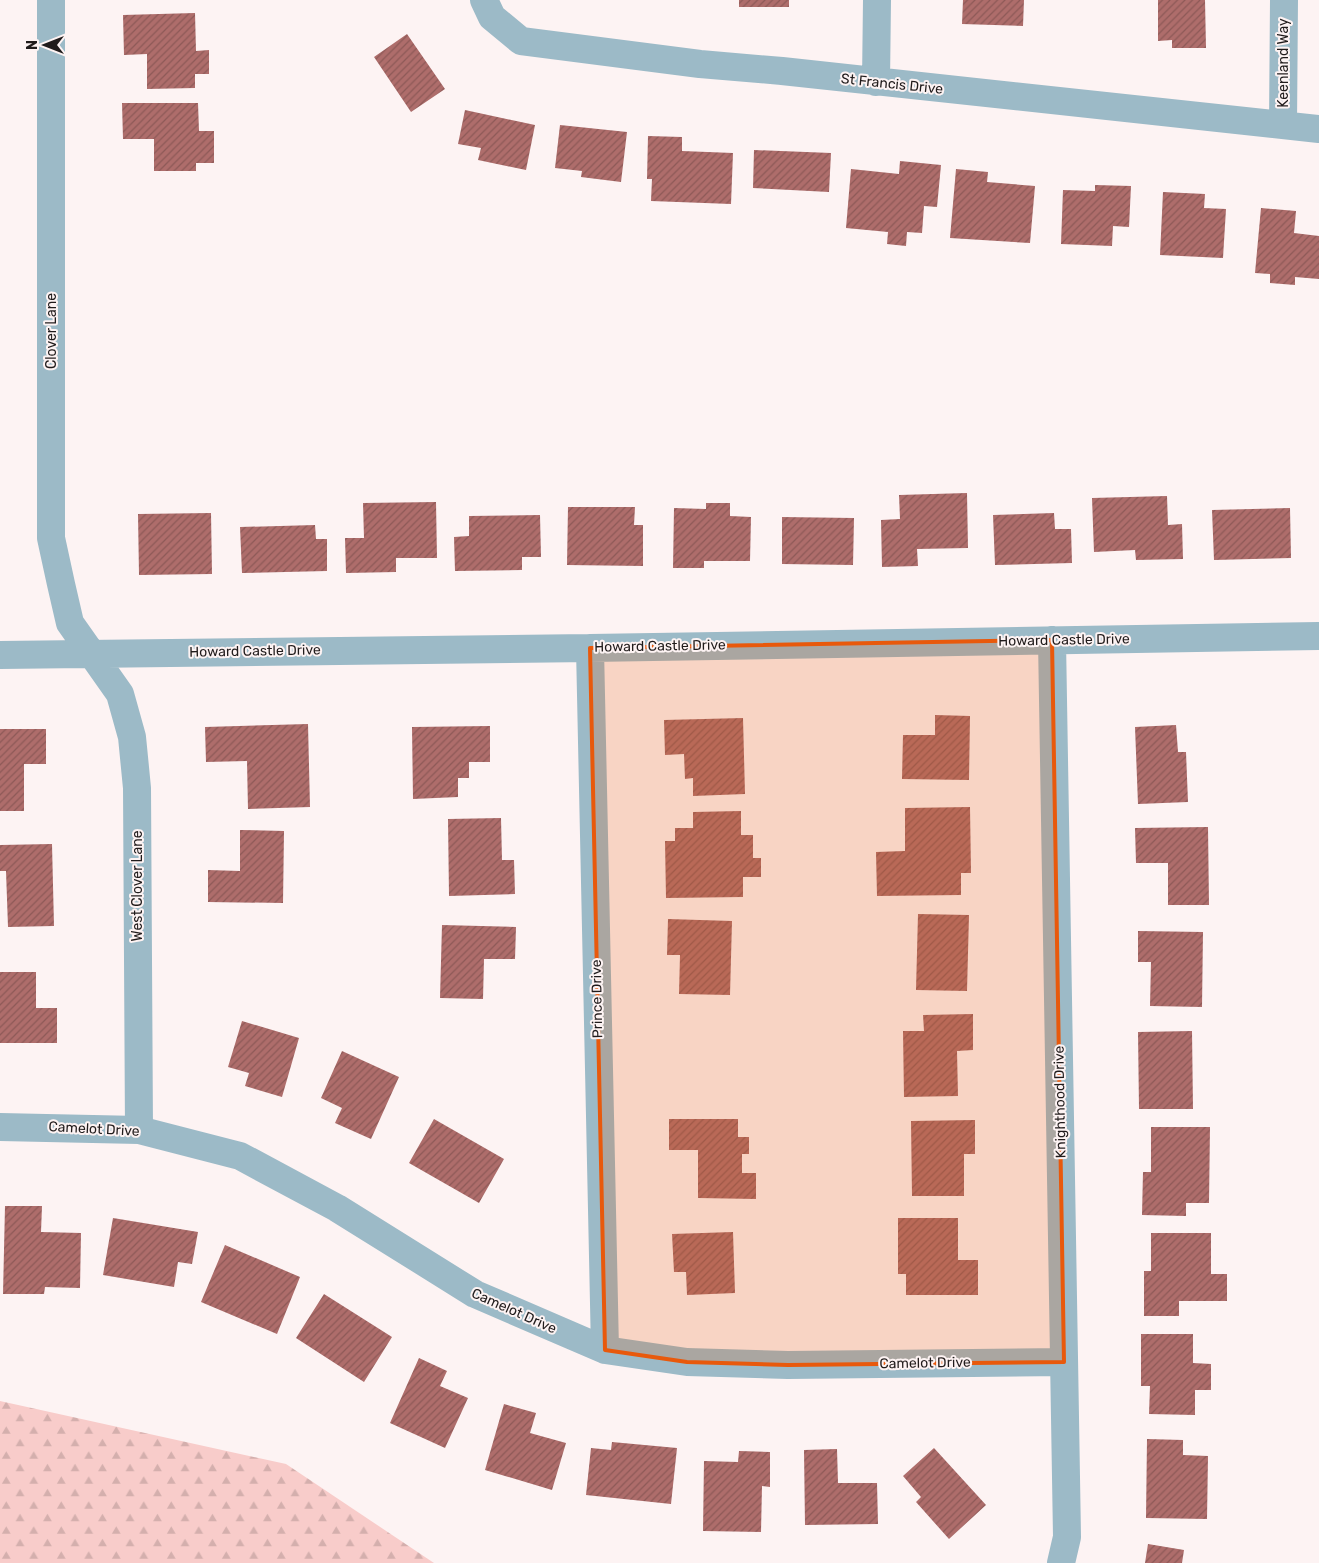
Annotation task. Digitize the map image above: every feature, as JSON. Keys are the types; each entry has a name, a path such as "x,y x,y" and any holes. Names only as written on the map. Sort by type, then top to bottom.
{"street":[{"name":"Clover Lane","path":"51,0 52,538 70,623 91,653"},
{"name":"St Francis Drive","path":"484,0 492,17 522,41 700,64 782,71 1319,129"},
{"path":"876,0 876,82"},
{"name":"Keenland Way","path":"1283,125 1284,0"},
{"name":"Howard Castle Drive","path":"0,655 1319,636"},
{"name":"Knighthood Drive","path":"1052,640 1067,1537 1061,1563"},
{"name":"Prince Drive","path":"590,648 605,1350"},
{"name":"West Clover Lane","path":"91,653 120,694 132,737 137,788 139,1130"},
{"name":"Camelot Drive","path":"0,1127 139,1130 240,1156 337,1208 475,1294 605,1350 687,1362 788,1365 1064,1362"}],"highlighted area":[{"path":"1052,640 1064,1362 788,1365 687,1362 605,1350 590,648"}],"green space":[{"path":"0,1401 286,1464 434,1563 0,1563"}],"building":[{"path":"739,0 789,0 789,7 739,7"},
{"path":"963,0 1024,0 1023,26 962,24"},
{"path":"1158,0 1205,0 1206,48 1172,48 1172,40 1158,41"},
{"path":"195,13 196,51 209,50 209,74 195,74 195,88 147,89 147,54 124,55 123,15"},
{"path":"407,34 445,89 411,112 374,57"},
{"path":"122,103 198,103 199,131 214,131 214,163 196,163 196,171 154,171 154,139 123,139"},
{"path":"465,110 535,125 526,170 478,160 481,148 458,144"},
{"path":"560,125 627,132 621,182 581,177 582,171 555,168"},
{"path":"648,136 682,137 682,151 733,153 731,204 651,201 652,179 647,179"},
{"path":"754,150 831,153 829,192 753,188"},
{"path":"900,161 941,165 937,207 924,206 922,233 907,232 906,246 887,244 888,232 846,228 851,169 899,174"},
{"path":"956,169 988,172 987,182 1035,186 1030,243 950,238"},
{"path":"1095,185 1131,186 1129,227 1113,226 1112,246 1061,244 1063,190 1095,191"},
{"path":"1163,192 1205,194 1204,208 1226,209 1223,258 1160,255"},
{"path":"1261,208 1296,211 1294,233 1319,236 1319,279 1295,277 1295,285 1270,283 1270,274 1255,273"},
{"path":"967,493 968,548 917,549 918,566 882,567 881,520 900,519 899,495"},
{"path":"1167,496 1168,525 1182,524 1183,559 1136,560 1135,550 1094,552 1092,498"},
{"path":"436,502 437,558 396,558 396,572 346,573 345,538 364,538 363,503"},
{"path":"706,503 730,503 730,516 751,517 750,561 704,561 704,568 673,568 674,508 706,509"},
{"path":"568,507 635,507 634,525 643,525 643,566 567,565"},
{"path":"1290,508 1291,558 1214,560 1212,510"},
{"path":"211,513 212,574 139,575 138,514"},
{"path":"1054,513 1055,529 1071,529 1072,563 995,565 993,515"},
{"path":"540,515 541,557 522,557 522,570 455,571 454,537 469,536 469,516"},
{"path":"782,517 854,518 853,565 782,564"},
{"path":"315,525 316,539 327,539 327,571 242,573 240,527"},
{"path":"935,715 970,716 969,780 902,779 903,735 935,735"},
{"path":"743,718 745,794 693,796 693,778 685,779 684,754 665,755 664,720"},
{"path":"308,724 310,807 248,809 247,761 206,762 205,727"},
{"path":"1176,725 1178,752 1186,752 1188,802 1138,804 1135,727"},
{"path":"490,726 490,762 469,762 469,778 458,778 458,797 413,799 412,727"},
{"path":"0,729 46,729 46,764 24,764 24,811 0,811"},
{"path":"970,807 971,873 961,873 961,895 877,896 876,852 905,851 905,808"},
{"path":"741,811 741,835 753,835 753,858 761,858 761,877 743,877 743,897 666,898 665,841 675,841 675,828 693,828 693,812"},
{"path":"501,818 502,860 514,860 515,894 449,896 448,819"},
{"path":"1208,827 1209,905 1168,905 1168,863 1136,863 1135,828"},
{"path":"240,830 284,831 283,903 208,902 208,870 240,871"},
{"path":"52,844 54,926 8,927 6,871 0,871 0,845"},
{"path":"918,914 969,915 967,991 916,990"},
{"path":"668,919 732,921 730,995 679,994 680,955 667,955"},
{"path":"442,925 516,927 515,959 484,959 483,999 440,998"},
{"path":"1138,931 1203,932 1202,1007 1150,1006 1151,962 1138,962"},
{"path":"0,972 36,972 36,1008 57,1008 57,1043 0,1043"},
{"path":"973,1014 973,1050 957,1051 958,1096 904,1097 903,1031 924,1031 923,1015"},
{"path":"242,1021 299,1038 282,1097 245,1086 249,1073 228,1067"},
{"path":"1192,1031 1193,1109 1139,1109 1138,1032"},
{"path":"342,1051 399,1077 371,1139 335,1123 342,1108 321,1098"},
{"path":"434,1119 504,1159 479,1203 409,1163"},
{"path":"669,1119 738,1119 738,1137 749,1137 749,1154 742,1154 742,1173 756,1173 756,1199 698,1198 698,1150 669,1150"},
{"path":"975,1120 975,1154 964,1154 964,1196 912,1196 911,1121"},
{"path":"1151,1127 1210,1127 1209,1203 1186,1203 1186,1216 1142,1215 1143,1172 1151,1172"},
{"path":"5,1206 42,1206 41,1232 81,1233 80,1288 45,1287 44,1294 3,1294"},
{"path":"113,1218 198,1232 192,1264 178,1262 174,1287 103,1275"},
{"path":"898,1218 958,1218 958,1260 978,1260 978,1295 906,1295 906,1274 898,1274"},
{"path":"733,1232 735,1293 687,1295 686,1272 674,1272 672,1234"},
{"path":"1151,1233 1211,1233 1211,1274 1227,1274 1227,1301 1179,1301 1179,1316 1144,1316 1144,1271 1151,1271"},
{"path":"225,1245 300,1277 277,1334 201,1302"},
{"path":"324,1294 392,1337 364,1382 296,1338"},
{"path":"1141,1334 1193,1334 1193,1363 1211,1364 1211,1390 1195,1390 1195,1415 1149,1414 1150,1386 1141,1386"},
{"path":"419,1358 447,1371 440,1386 468,1398 445,1448 390,1423"},
{"path":"504,1404 536,1413 530,1433 566,1443 552,1490 485,1470"},
{"path":"1147,1439 1183,1440 1183,1455 1208,1456 1207,1519 1146,1518"},
{"path":"612,1442 677,1448 671,1504 586,1495 591,1448 611,1450"},
{"path":"934,1448 986,1505 949,1539 916,1502 921,1497 903,1476"},
{"path":"837,1449 838,1483 877,1483 878,1524 805,1525 804,1450"},
{"path":"739,1451 770,1452 770,1487 762,1486 761,1532 703,1531 704,1461 738,1462"},
{"path":"1148,1544 1184,1550 1182,1563 1145,1563"}]}
